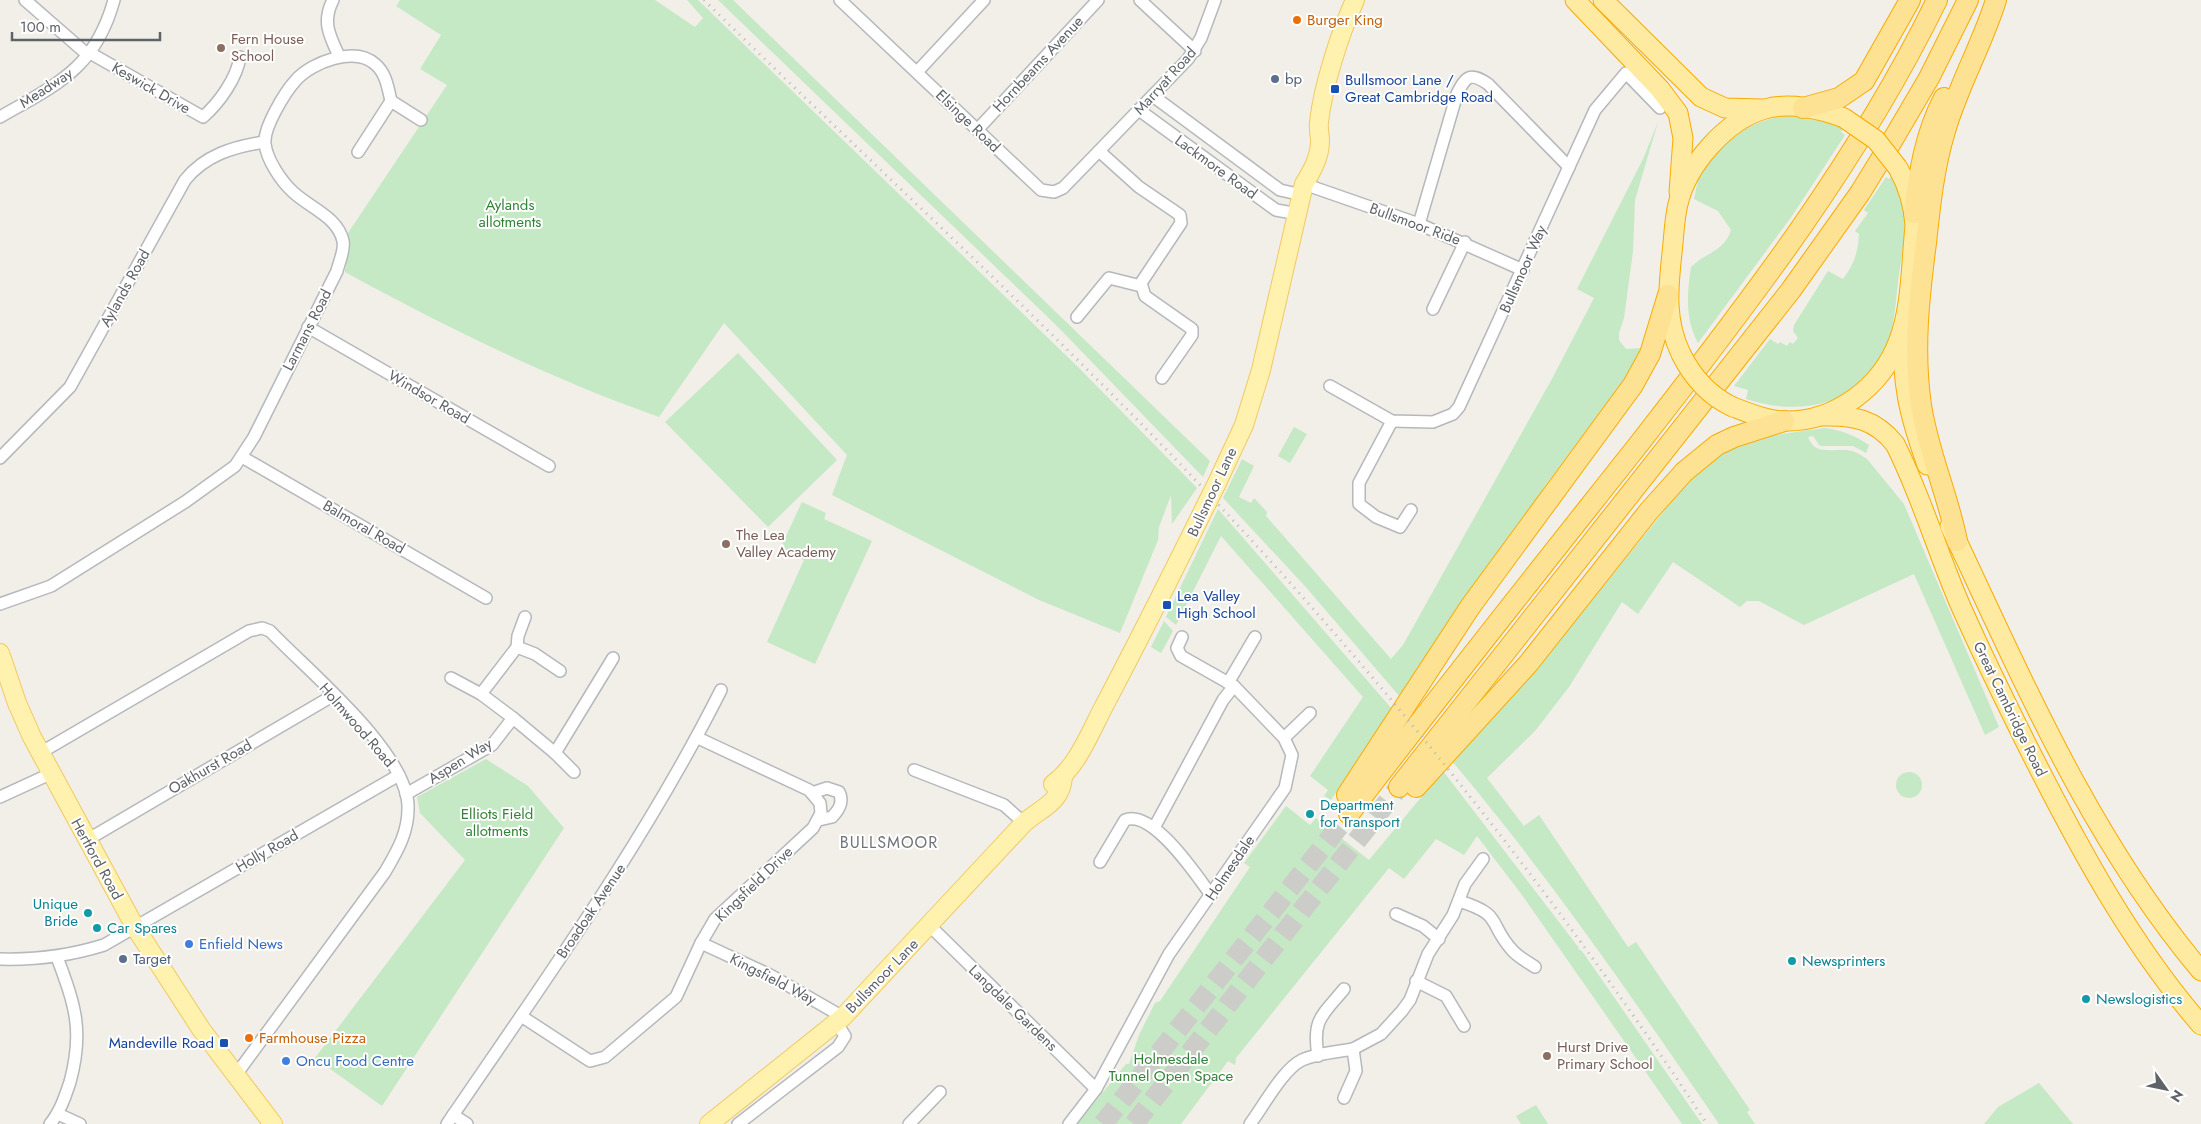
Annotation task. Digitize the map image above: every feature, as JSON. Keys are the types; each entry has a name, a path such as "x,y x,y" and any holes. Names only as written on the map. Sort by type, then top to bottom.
{"highway":[{"path":"1576,0 1669,98 1678,113 1683,138 1668,295 1650,354 1633,385 1465,615 1344,810 1771,273 1855,150 1897,78 1937,0"},
{"path":"1603,0 1678,77 1701,97 1725,108 1765,109 1803,108 1839,98 1864,81 1910,0"},
{"path":"1968,0 1942,53 1892,142 1860,192 1791,290 1404,791 1528,664 1650,511 1684,472 1717,445 1734,437 1784,421 1823,416 1851,401 1874,382 1890,360 1903,328 1912,259 1914,213 1921,163 1931,125 1995,0"},
{"path":"1957,541 1952,514 1932,452 1921,406 1916,354 1917,320 1931,197 1940,146 1950,114 1985,35 1995,0"},
{"path":"1803,108 1844,118 1876,140 1898,168 1906,184 1914,213"},
{"path":"1678,203 1691,174 1705,151 1726,131 1765,109"},
{"path":"1668,295 1671,328 1689,370 1702,385 1718,399 1733,407 1784,421"},
{"name":"Great Cambridge Road","path":"1903,328 1904,381 1910,415 1944,513 2045,728 2079,792 2157,912 2201,970"},
{"name":"Great Cambridge Road","path":"1823,416 1849,416 1865,420 1879,428 1894,444 1969,626 2056,802 2130,930 2167,983 2201,1025"}],"main road":[{"name":"Bullsmoor Lane","path":"714,1122 839,1019 930,926 1038,810 1048,790 1063,777 1114,687 1216,485 1244,425 1253,398 1303,190 1314,168 1318,151 1318,123 1339,43 1355,0"},
{"name":"Hertford Road","path":"0,654 17,704 50,774 135,927 201,1029 273,1124"}],"street":[{"name":"Keswick Drive","path":"25,0 89,54 203,117 212,108 238,68 240,57"},
{"name":"Meadway","path":"0,116 59,83 89,54 101,36 114,0"},
{"path":"333,0 326,14 331,40 339,56"},
{"path":"917,72 984,0"},
{"name":"Hornbeams Avenue","path":"978,129 1098,0"},
{"path":"1140,0 1195,51"},
{"name":"Marryat Road","path":"1099,151 1195,51 1216,0"},
{"name":"Elsinge Road","path":"842,1 1041,190 1054,192 1064,188 1099,151"},
{"path":"264,142 274,113 296,79 316,66 339,56 357,56 375,63 387,81 391,101 358,152"},
{"name":"Bullsmoor Way","path":"1330,386 1392,421 1433,422 1452,414 1459,407 1596,110 1626,73 1660,108"},
{"path":"1419,224 1457,94 1463,81 1470,77 1476,77 1488,84 1569,166"},
{"name":"Lackmore Road","path":"1153,96 1280,190 1303,190"},
{"path":"391,101 420,120"},
{"name":"Lackmore Road","path":"1139,110 1276,210 1298,214"},
{"name":"Larmans Road","path":"0,604 51,586 185,502 235,466 254,437 337,271 344,243 339,228 292,192 266,150 264,142"},
{"name":"Aylands Road","path":"0,458 70,387 185,180 194,169 230,148 264,142"},
{"path":"1099,151 1139,187 1180,215 1181,224 1141,286"},
{"name":"Bullsmoor Ride","path":"1303,190 1419,224 1465,242 1523,270"},
{"path":"1433,309 1465,242"},
{"path":"1077,317 1110,278 1141,286"},
{"path":"1141,286 1145,296 1192,329 1192,335 1162,378"},
{"name":"Windsor Road","path":"308,327 549,466"},
{"path":"1392,421 1359,483 1359,504 1376,517 1400,527 1411,510"},
{"name":"Balmoral Road","path":"242,457 486,598"},
{"path":"481,694 517,647 518,636 526,617"},
{"name":"Holmwood Road","path":"40,753 249,631 262,628 270,631 334,695 387,754 400,775 406,794 407,824 402,843 385,872 235,1076"},
{"name":"Holmesdale","path":"1069,1124 1096,1089 1169,954 1285,788 1292,755 1284,738 1247,697 1231,684 1180,656 1178,648 1182,637"},
{"path":"1154,828 1255,637"},
{"path":"517,647 535,654 560,670"},
{"path":"555,753 613,658"},
{"path":"451,678 481,694 513,718 555,753 574,772"},
{"name":"Broadoak Avenue","path":"450,1119 615,876 698,738 722,690"},
{"name":"Oakhurst Road","path":"87,840 334,695"},
{"path":"1284,738 1310,713"},
{"name":"Aspen Way","path":"406,794 492,746 513,718"},
{"path":"698,738 812,793 820,803 819,820"},
{"path":"914,770 1004,805 1024,823"},
{"path":"0,797 50,774"},
{"name":"Holly Road","path":"135,927 400,775"},
{"name":"Kingsfield Drive","path":"521,1016 590,1061 605,1057 676,997 701,943 716,919 813,828 819,820 826,821 832,818 840,806 842,797 839,792 827,788 812,793"},
{"path":"1100,862 1125,820 1135,818 1154,828 1188,862 1211,896"},
{"path":"1250,1124 1282,1080 1299,1062 1353,1049 1374,1039 1396,1020 1410,1000 1428,954 1453,915 1469,877 1483,859"},
{"path":"1459,901 1489,913 1512,950 1535,967"},
{"path":"1396,914 1423,926 1439,938"},
{"name":"Langdale Gardens","path":"930,926 1096,1089"},
{"path":"0,959 57,957 78,954 104,945 135,927"},
{"name":"Kingsfield Way","path":"701,943 770,975 839,1019"},
{"path":"50,1124 58,1114 74,1066 78,1036 75,1010 57,957"},
{"path":"1416,981 1446,996 1464,1026"},
{"path":"1318,1056 1316,1029 1320,1019 1344,989"},
{"path":"738,1124 838,1046 845,1036 839,1019"},
{"path":"1344,1098 1356,1071 1353,1049"},
{"path":"909,1124 940,1092"},
{"path":"58,1114 80,1124"},
{"path":"450,1119 467,1124"}],"green space":[{"name":"Aylands allotments","path":"400,0 655,0 695,27 703,18 687,0 698,0 1078,367 1197,488 1172,524 1171,495 1159,527 1158,540 1120,633 1039,600 832,495 847,455 724,323 659,417 578,386 499,351 345,272 348,233 447,85 420,69 441,35 396,6"},
{"path":"718,0 733,0 1210,461 1203,477 1058,327"},
{"path":"1791,115 1807,116 1844,126 1841,132 1845,135 1792,216 1698,343 1691,325 1688,306 1691,267 1724,243 1731,230 1718,211 1694,199 1700,176 1708,161 1727,141 1763,121"},
{"path":"1658,122 1635,200 1633,251 1624,318 1619,333 1619,340 1626,349 1641,348 1632,369 1544,487 1532,511 1400,697 1304,585 1223,498 1242,459 1254,466 1239,497 1251,503 1254,498 1267,512 1266,516 1391,659 1403,645 1553,377 1594,298 1577,289 1643,159"},
{"path":"1893,173 1903,205 1905,219 1904,237 1893,322 1881,358 1868,376 1852,390 1833,400 1813,405 1791,407 1769,405 1746,399 1748,390 1734,386 1770,339 1778,344 1780,342 1787,346 1790,342 1793,344 1798,338 1793,331 1794,325 1828,271 1843,279 1853,263 1858,247 1859,234 1855,231 1868,213 1864,210 1886,177 1889,179"},
{"path":"738,353 837,460 768,527 665,422"},
{"path":"1294,427 1307,434 1290,463 1278,456"},
{"path":"1825,428 1854,436 1869,445 1866,453 1853,446 1820,446 1813,436 1808,437 1814,446 1823,450 1845,450 1862,455 1904,504 1999,727 1985,735 1914,574 1804,625 1759,601 1747,601 1740,607 1673,562 1638,614 1622,602 1569,687 1535,731 1487,778 1524,826 1539,815 1628,947 1636,942 1750,1110 1747,1112 1755,1124 1719,1124 1623,985 1557,894 1452,761 1552,649 1695,473 1724,450 1759,437"},
{"path":"802,502 826,513 824,519 872,541 815,664 767,642 804,560 780,549"},
{"path":"1218,509 1392,709 1331,800 1324,796 1328,790 1310,776 1363,697 1221,536 1176,625 1166,617"},
{"path":"1164,621 1173,631 1161,653 1151,647"},
{"name":"Elliots Field allotments","path":"486,759 528,786 564,828 382,1106 315,1058 465,860 420,813 417,797"},
{"name":"Holmesdale Tunnel Open Space","path":"1443,771 1578,949 1582,951 1702,1124 1682,1124 1522,895 1477,836 1464,855 1436,839 1404,879 1389,868 1236,1058 1235,1065 1228,1061 1181,1124 1077,1124 1126,1064 1129,1064 1139,1035 1155,1003 1160,1001 1250,867 1244,863 1286,806 1310,825 1316,818 1369,860"},
{"path":"1909,772 1918,776 1922,785 1918,794 1909,798 1900,794 1896,785 1900,776"},
{"path":"2039,1083 2073,1124 1984,1124 1998,1107"},
{"path":"1536,1105 1548,1124 1521,1124 1516,1116"}],"tunnel":[{"path":"1134,1124 1399,787"},
{"path":"1103,1124 1349,814"}],"railway":[{"path":"704,0 1065,347 1182,466 1254,543 1393,702 1460,783 1587,951 1707,1124"}],"place":[{"name":"Burger King","path":"1297,20"},
{"name":"Fern House School","path":"221,48"},
{"name":"bp","path":"1275,79"},
{"name":"Bullsmoor Lane / Great Cambridge Road","path":"1335,89"},
{"name":"The Lea Valley Academy","path":"726,544"},
{"name":"Lea Valley High School","path":"1167,605"},
{"name":"Department for Transport","path":"1310,814"},
{"name":"Unique Bride","path":"88,913"},
{"name":"Car Spares","path":"97,928"},
{"name":"Enfield News","path":"189,944"},
{"name":"Target","path":"123,959"},
{"name":"Newsprinters","path":"1792,961"},
{"name":"Newslogistics","path":"2086,999"},
{"name":"Farmhouse Pizza","path":"249,1038"},
{"name":"Mandeville Road","path":"224,1043"},
{"name":"Hurst Drive Primary School","path":"1547,1056"},
{"name":"Oncu Food Centre","path":"286,1061"}],"district":[{"name":"BULLSMOOR","path":"889,842"}]}
